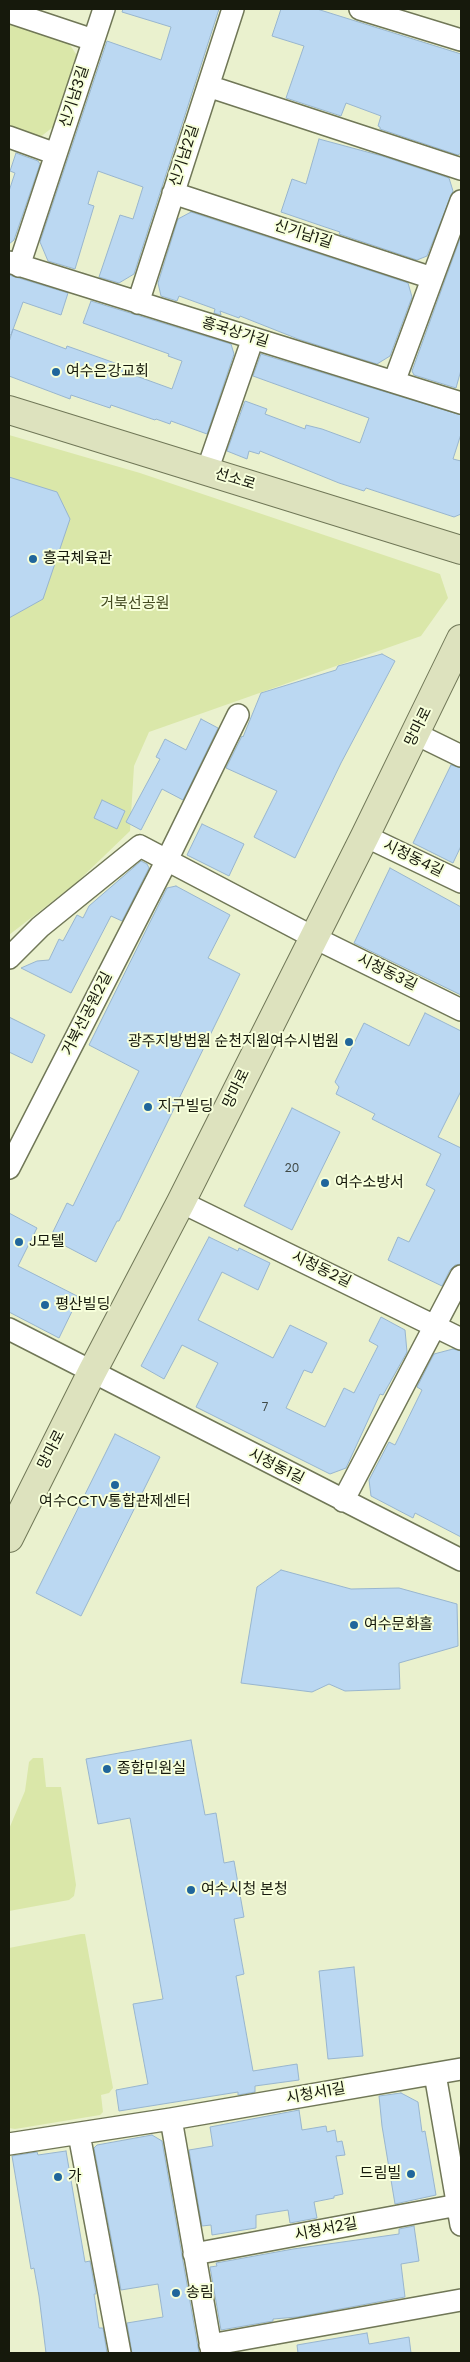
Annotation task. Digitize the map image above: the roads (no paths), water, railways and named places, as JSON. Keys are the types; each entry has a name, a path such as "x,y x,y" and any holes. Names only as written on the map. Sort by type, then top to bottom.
{"street":[{"name":"신기남3길","path":"14,264 56,154 104,9"},
{"name":"신기남2길","path":"138,302 233,9"},
{"path":"360,9 461,40"},
{"path":"9,12 93,40"},
{"path":"208,86 461,169"},
{"path":"9,138 56,154"},
{"name":"신기남1길","path":"173,193 432,278"},
{"path":"394,382 461,201"},
{"name":"흥국상가길","path":"14,264 461,403"},
{"path":"207,471 253,338"},
{"name":"선소로","path":"9,410 461,550"},
{"name":"망마로","path":"9,1538 92,1372 181,1202 416,734 461,639"},
{"name":"거북선공원2길","path":"9,1168 167,860 238,715"},
{"path":"416,734 461,756"},
{"name":"시청동4길","path":"365,836 461,882"},
{"path":"9,958 40,927 140,846 313,937"},
{"name":"시청동3길","path":"313,937 461,1010"},
{"name":"시청동2길","path":"181,1202 461,1339"},
{"path":"343,1501 461,1276"},
{"name":"시청동1길","path":"9,1329 461,1560"},
{"name":"시청서1길","path":"9,2144 171,2120 461,2069"},
{"name":"시청서2길","path":"194,2254 460,2215 435,2074"},
{"path":"171,2120 211,2349 461,2300"},
{"path":"79,2134 120,2353"}],"place":[{"name":"여수은강교회","path":"56,372"},
{"name":"흥국체육관","path":"33,559"},
{"name":"광주지방법원 순천지원여수시법원","path":"349,1042"},
{"name":"지구빌딩","path":"148,1107"},
{"name":"여수소방서","path":"325,1183"},
{"name":"J모텔","path":"19,1242"},
{"name":"평산빌딩","path":"45,1305"},
{"name":"여수CCTV통합관제센터","path":"115,1485"},
{"name":"여수문화홀","path":"354,1625"},
{"name":"종합민원실","path":"107,1769"},
{"name":"여수시청 본청","path":"191,1890"},
{"name":"드림빌","path":"411,2174"},
{"name":"가","path":"58,2177"},
{"name":"송림","path":"176,2293"}],"park label":[{"name":"거북선공원","path":"135,604"}]}
